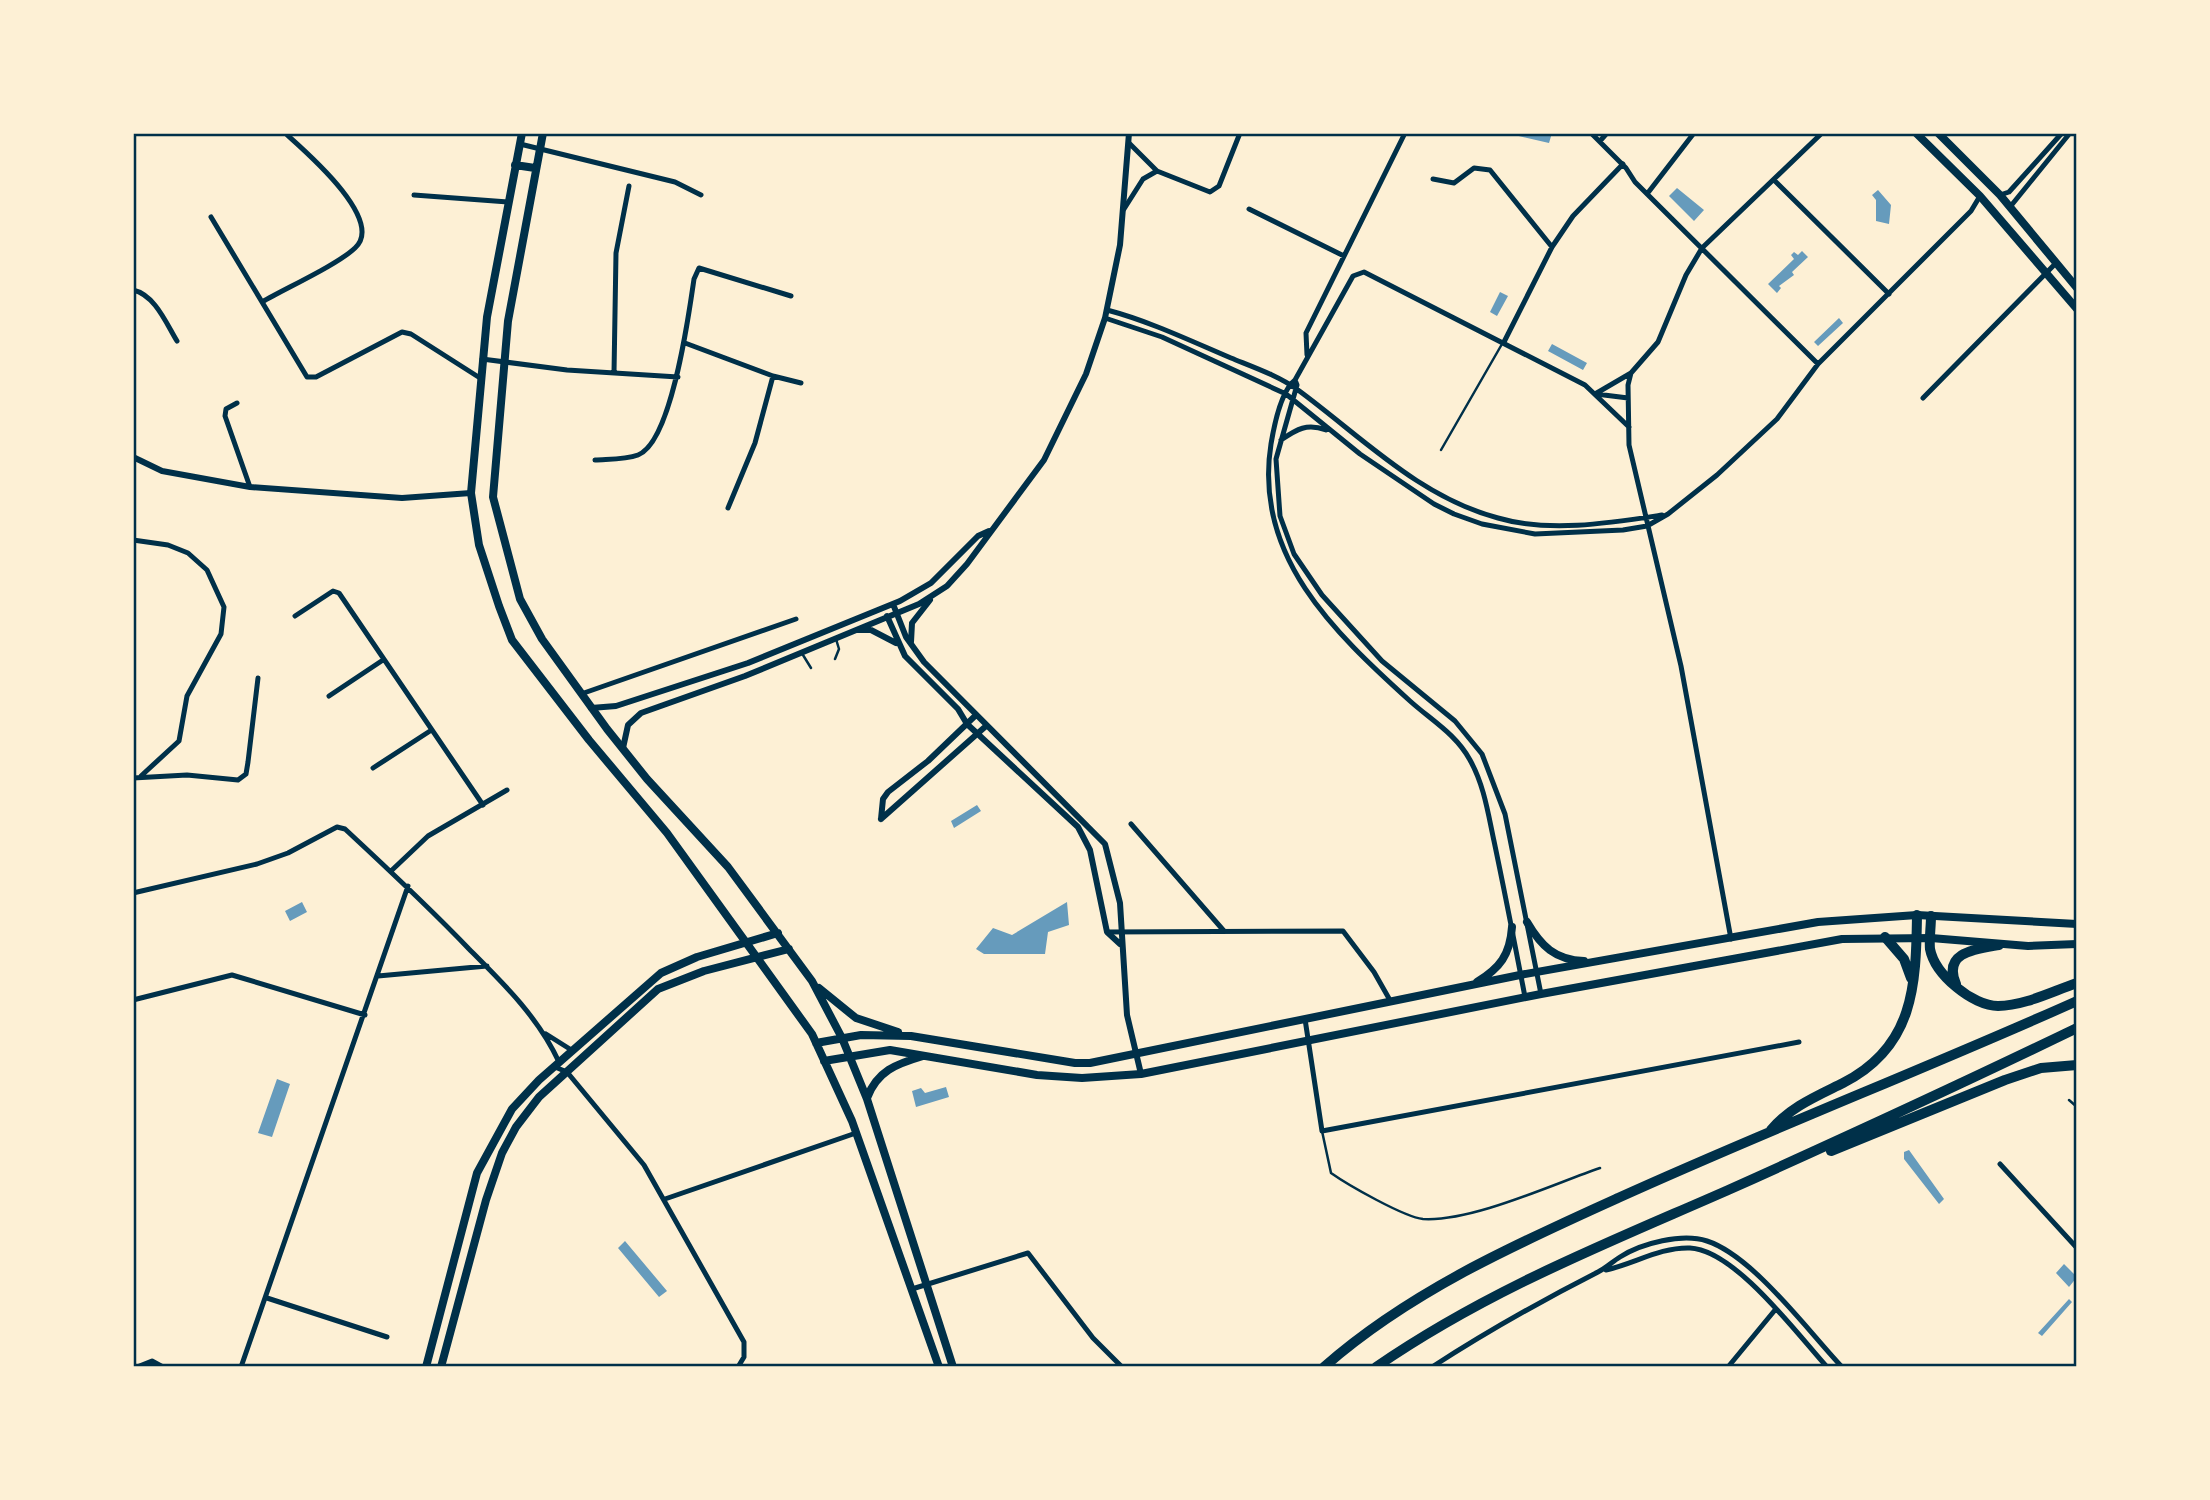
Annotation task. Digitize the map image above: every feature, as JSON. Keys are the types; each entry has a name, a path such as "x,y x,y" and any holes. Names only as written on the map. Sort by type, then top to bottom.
{"highway":[{"path":"1770,1132 1783,1115 1852,1079 1887,1051 1909,1008 1917,915"},
{"path":"1931,916 1933,956 1960,992 1985,1004 2010,1005 2077,983"},
{"path":"1885,937 1904,958 1913,985"},
{"path":"1960,992 1953,973 1954,962 1958,956 1971,950 1999,945"},
{"path":"1324,1367 1412,1303 1497,1253 1770,1132 2077,1001"},
{"path":"1376,1367 1427,1332 1511,1285 1814,1152 2077,1028"},
{"path":"1814,1152 1830,1151 2029,1072 2077,1065"}],"main road":[{"path":"522,133 508,202 480,378 471,493 479,545 512,640 589,740 667,832 749,942 816,1043 856,1133 939,1367"},
{"path":"543,133 503,361 495,506 520,598 542,639 591,708 647,779 728,867 812,981 842,1038 867,1098 953,1367"},
{"path":"1916,133 1980,195 2077,309"},
{"path":"1938,133 2000,195 2077,288"},
{"path":"515,165 535,168"},
{"path":"816,1043 876,1034 911,1036 1075,1063 1140,1054 1536,972 1842,918 1917,915 2077,924"},
{"path":"1527,922 1536,937 1555,956 1572,960 1602,961"},
{"path":"1471,985 1505,959 1511,948 1512,927"},
{"path":"426,1367 472,1190 485,1155 512,1109 557,1065 661,973 697,957 778,933"},
{"path":"824,1060 890,1050 1038,1075 1082,1078 1141,1074 1525,997 1842,939 1885,937 1931,938 1999,945 2077,944"},
{"path":"441,1367 486,1200 502,1153 516,1127 539,1097 658,989 704,971 789,948"},
{"path":"812,981 837,1005 856,1018 911,1036"},
{"path":"867,1098 873,1082 887,1069 925,1055"}],"street":[{"path":"262,302 355,248 361,240 361,219 327,172 285,133"},
{"path":"912,647 910,627 931,598 967,564 1034,475 1060,431 1086,374 1107,310 1124,209 1129,133"},
{"path":"1129,143 1157,171 1202,191 1216,190 1240,133"},
{"path":"1307,355 1306,333 1405,133"},
{"path":"1591,133 1623,164 1647,194 1818,364"},
{"path":"1600,141 1607,133"},
{"path":"1647,194 1694,133"},
{"path":"1595,394 1631,373 1658,342 1686,275 1702,248 1822,133"},
{"path":"2000,195 2009,192 2062,133"},
{"path":"2010,208 2014,198 2070,133"},
{"path":"520,144 675,182 702,195"},
{"path":"1504,342 1552,247 1573,216 1623,164"},
{"path":"1433,179 1450,183 1474,168 1490,170 1552,247"},
{"path":"1124,209 1143,179 1157,171"},
{"path":"1774,180 1889,294"},
{"path":"614,373 616,253 629,186"},
{"path":"414,195 508,202"},
{"path":"1105,318 1162,337 1286,394 1330,432 1434,504 1482,524 1537,534 1591,533 1647,526 1668,514 1717,475 1777,419 1818,364 1976,206 1980,195"},
{"path":"1249,209 1343,256"},
{"path":"211,217 307,377 316,377 402,332 411,334 480,378"},
{"path":"1923,398 2056,263"},
{"path":"595,460 637,456 644,451 656,432 677,377 694,279 699,268 791,296"},
{"path":"1525,997 1485,799 1466,754 1453,737 1352,649 1301,585 1278,539 1268,483 1269,458 1286,394 1294,385 1307,355 1348,284 1358,273 1364,272 1585,385 1629,427"},
{"path":"133,290 143,293 152,302 177,341"},
{"path":"1107,310 1190,340 1294,385 1402,471 1465,508 1500,519 1534,524 1668,514"},
{"path":"685,343 773,376 801,383"},
{"path":"482,359 677,377"},
{"path":"1631,373 1629,427 1645,517 1681,666 1731,939"},
{"path":"728,508 755,443 773,376"},
{"path":"1294,385 1293,398 1276,459 1278,506 1294,554 1308,577 1361,641 1403,680 1455,721 1482,754 1505,814 1541,994"},
{"path":"1595,394 1628,398"},
{"path":"237,403 226,408 225,416 250,487"},
{"path":"1281,440 1302,427 1314,426 1330,432"},
{"path":"133,457 162,471 250,487 402,498 471,493"},
{"path":"591,708 616,706 726,671 893,604 931,583 978,536 991,530"},
{"path":"133,540 168,545 188,553 207,570 224,607 221,634 187,696 179,741 142,776"},
{"path":"295,616 336,591 483,805"},
{"path":"623,748 628,725 641,713 802,652 931,598"},
{"path":"893,604 912,647 986,726 1105,844 1124,932 1120,943 1128,1011 1140,1054 1141,1074"},
{"path":"883,608 905,656 958,709 976,734 1078,827 1090,850 1107,932 1120,943"},
{"path":"581,694 796,619"},
{"path":"856,629 871,631 897,643"},
{"path":"328,696 383,660"},
{"path":"133,778 241,778 246,774 258,678"},
{"path":"976,715 883,799 881,819 986,726"},
{"path":"373,768 430,730"},
{"path":"391,871 428,836 506,790"},
{"path":"1132,824 1224,931"},
{"path":"133,893 257,864 288,853 337,827 345,829 408,886 487,966 546,1034 573,1051"},
{"path":"241,1367 408,886"},
{"path":"1107,932 1343,931 1374,972 1391,1002"},
{"path":"378,976 487,966"},
{"path":"133,1000 232,975 365,1015"},
{"path":"1305,1019 1322,1131 1799,1042"},
{"path":"546,1034 557,1065 567,1072 623,1137 664,1199 744,1342 744,1357 738,1367"},
{"path":"664,1199 856,1133"},
{"path":"2000,1164 2077,1248"},
{"path":"1603,1270 1621,1256 1649,1245 1671,1240 1706,1241 1750,1267 1842,1367"},
{"path":"1432,1367 1525,1309 1603,1270 1674,1249 1704,1251 1723,1259 1744,1276 1827,1367"},
{"path":"912,1289 1028,1253 1093,1338 1122,1367"},
{"path":"267,1298 387,1337"},
{"path":"1728,1367 1782,1302"},
{"path":"137,1367 152,1362 163,1367"}],"lane":[{"path":"1441,450 1504,342"},
{"path":"835,637 839,649 835,659"},
{"path":"802,652 811,668"},
{"path":"2070,1100 2077,1107"},
{"path":"1322,1131 1331,1173 1348,1185 1420,1219 1465,1214 1600,1168"}],"water":[{"path":"1506,133 1552,133 1549,143"},
{"path":"1677,188 1704,210 1694,221 1669,196"},
{"path":"1878,190 1891,205 1889,224 1876,221 1876,200 1872,195"},
{"path":"1802,251 1808,257 1792,272 1794,275 1779,286 1781,288 1777,293 1768,284 1794,259 1791,255 1794,252 1798,255"},
{"path":"1500,292 1508,296 1497,316 1490,312"},
{"path":"1839,318 1843,323 1818,346 1814,342"},
{"path":"1552,344 1587,363 1583,370 1548,351"},
{"path":"977,805 981,811 954,828 951,821"},
{"path":"302,902 307,912 290,921 285,911"},
{"path":"1067,902 1069,925 1048,932 1045,954 984,954 976,949 993,928 1012,935"},
{"path":"277,1079 290,1084 272,1137 258,1133"},
{"path":"946,1087 949,1097 916,1107 912,1091 921,1088 925,1093"},
{"path":"1909,1150 1944,1199 1939,1204 1904,1159 1904,1152"},
{"path":"625,1241 667,1291 659,1297 618,1248"},
{"path":"2064,1264 2077,1277 2069,1287 2056,1273"},
{"path":"2069,1299 2072,1302 2042,1336 2038,1333"}]}
